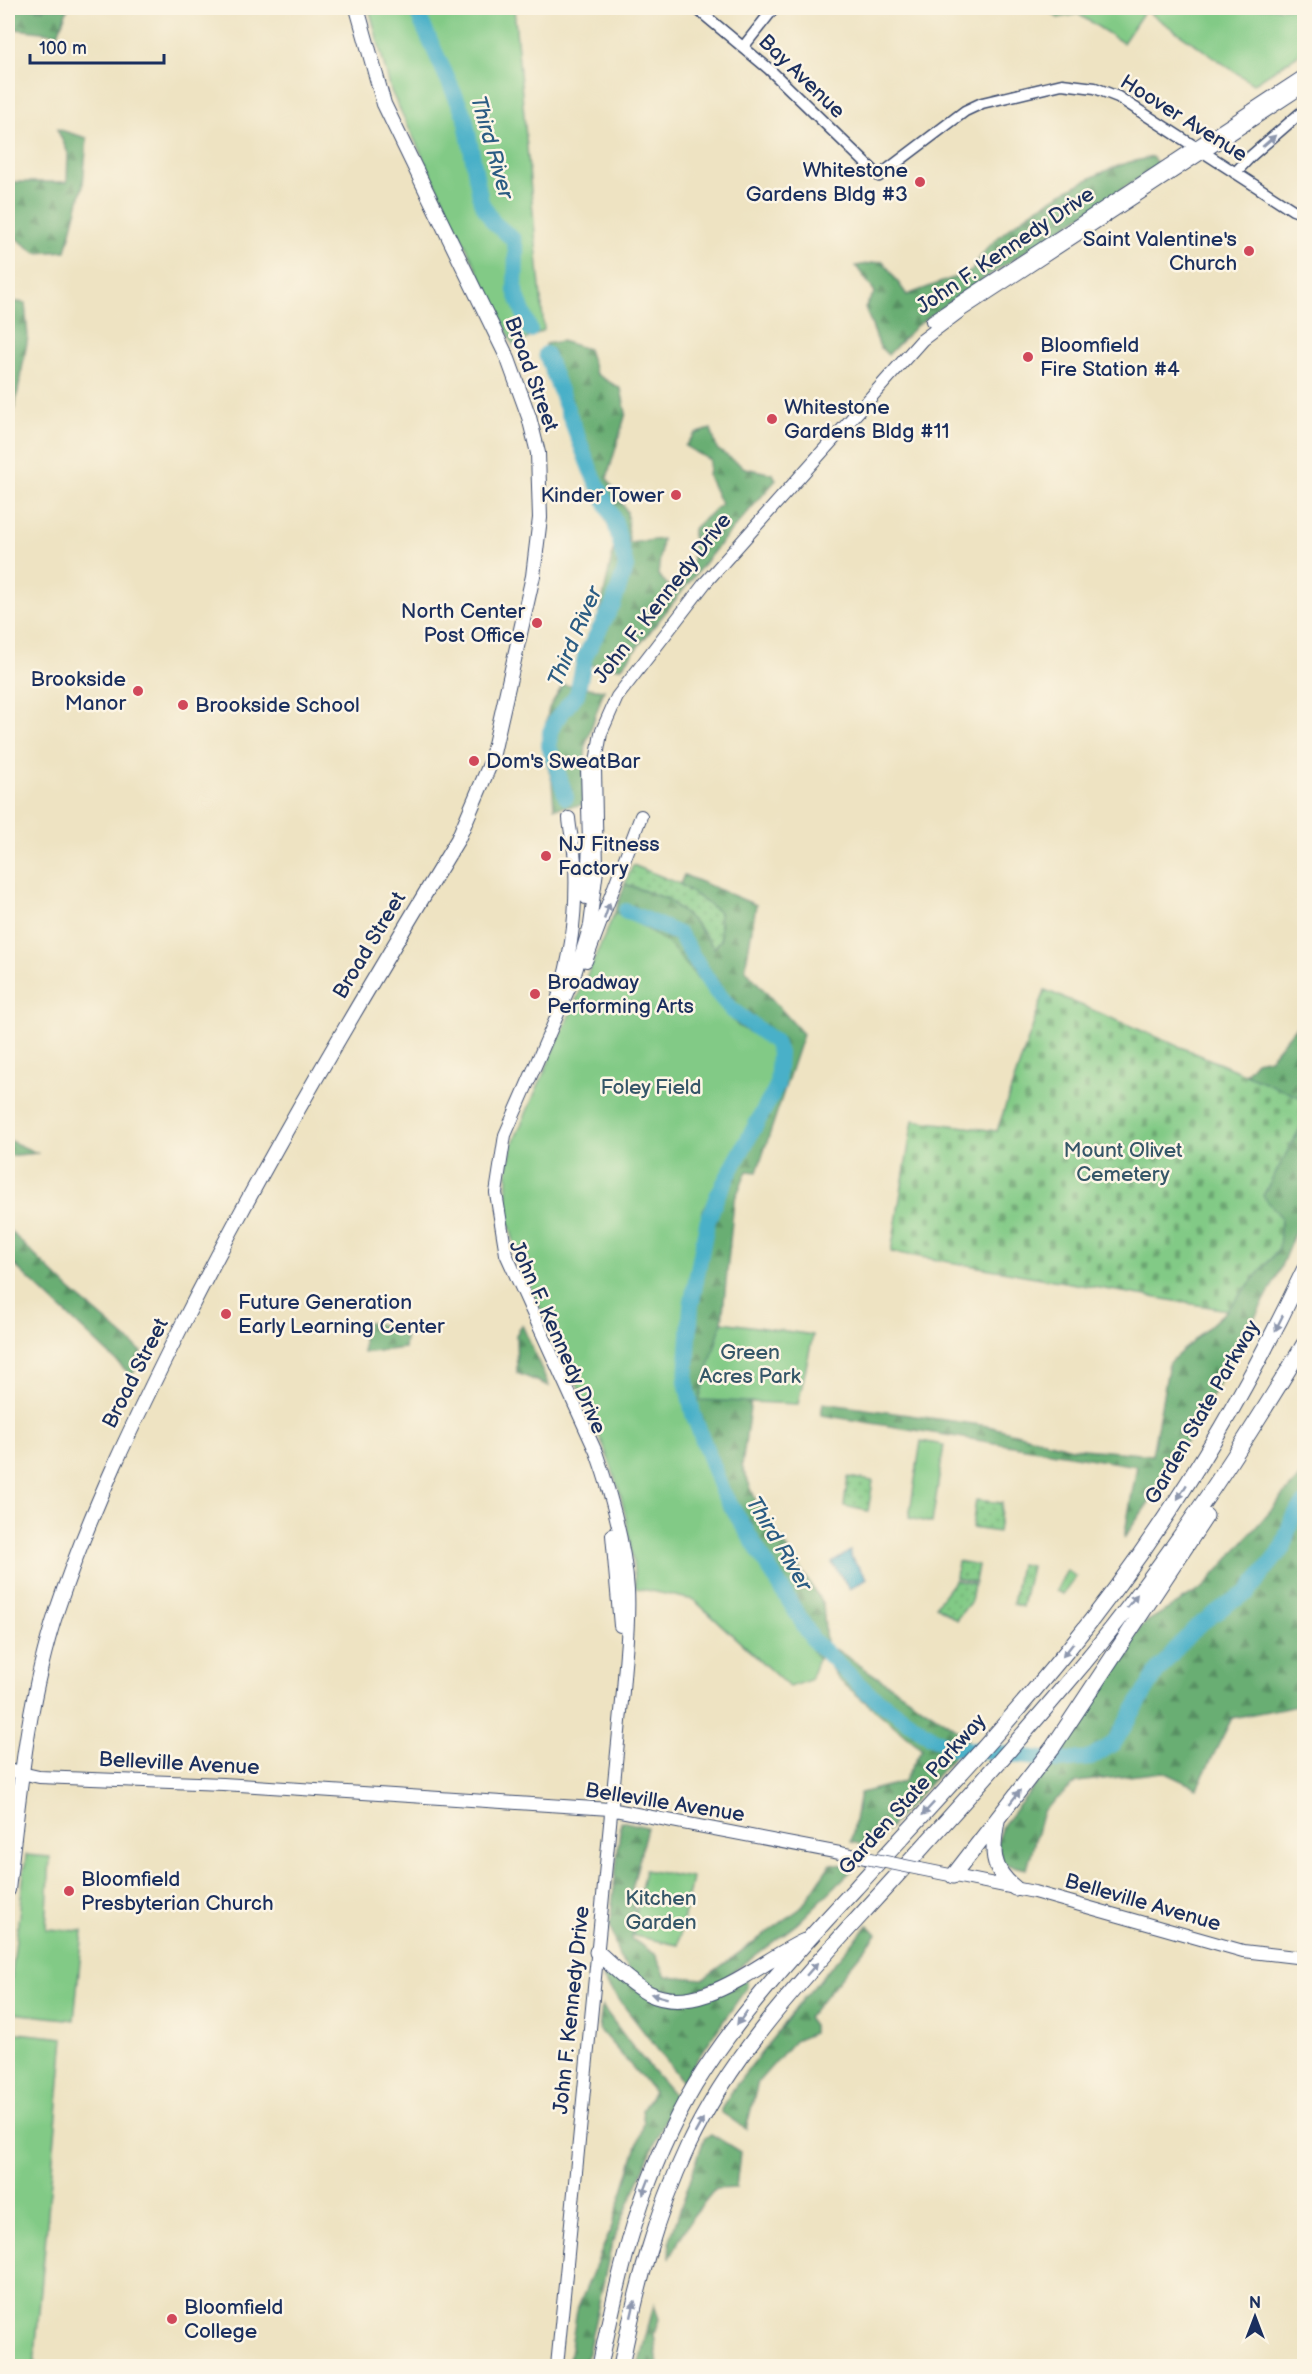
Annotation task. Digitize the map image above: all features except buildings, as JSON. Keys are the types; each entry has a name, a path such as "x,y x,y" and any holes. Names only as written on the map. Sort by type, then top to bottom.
{"highway":[{"name":"Garden State Parkway","path":"600,2367 633,2222 671,2131 721,2046 807,1940 990,1741 1104,1604 1167,1514 1256,1368 1305,1270"},
{"name":"Garden State Parkway","path":"621,2367 639,2282 669,2188 689,2143 746,2049 800,1983 1070,1680 1157,1569 1305,1344"},
{"path":"953,1876 1053,1747 1219,1497 1282,1380"},
{"path":"997,1820 993,1848 994,1860 998,1872 1015,1888"},
{"path":"597,1952 633,1983 649,1993 664,1998 682,1999 723,1987 754,1971 780,1952 807,1940"}],"main road":[{"name":"Broad Street","path":"8,1890 22,1774 36,1685 57,1611 118,1454 246,1199 356,1007 458,839 471,812 491,762 533,576 540,518 538,453 529,417 493,324 384,104 357,8"},
{"name":"John F. Kennedy Drive","path":"557,2367 625,1657 628,1591 625,1561 614,1506 596,1452 506,1254 497,1214 497,1174 505,1136 574,977 590,925 597,870 595,768 601,733 608,713 630,678 726,556 922,340 962,310 1305,76"},
{"name":"John F. Kennedy Drive","path":"625,1657 621,1638 617,1562 598,1482 585,1447 502,1265 489,1215 488,1189 497,1133 555,1006 577,948 586,896 589,749 601,710 624,674 720,551 917,334 957,302 1305,86"},
{"path":"547,1040 568,1003 600,929 641,816"},
{"path":"555,1006 570,955 574,916 575,862 569,818"},
{"name":"Belleville Avenue","path":"8,1770 22,1774 436,1796 610,1809 1015,1888 1243,1951 1305,1958"}],"street":[{"name":"Bay Avenue","path":"696,8 744,46 879,176"},
{"path":"744,46 774,8"},
{"name":"Hoover Avenue","path":"879,176 973,107 1062,84 1095,88 1112,94 1235,173 1305,214"},
{"path":"1235,173 1251,156 1305,110"}],"green space":[{"path":"8,8 68,8 58,34 8,28"},
{"path":"369,8 514,8 544,330 514,346 391,91"},
{"path":"1045,8 1304,8 1304,51 1253,84 1145,10 1123,43 1078,14 1058,18"},
{"path":"57,129 87,138 83,185 66,251 36,253 8,232 8,182 67,182 68,153"},
{"path":"1152,157 1159,165 968,289 916,326 888,355 880,347 865,307 875,292 856,266 883,261 907,295 972,271 982,255 997,239 1037,208 1060,194 1103,172"},
{"path":"8,301 25,303 28,337 11,428 8,430"},
{"path":"561,341 588,349 596,374 621,389 626,413 607,478 627,512 629,543 662,539 658,575 671,588 693,560 693,529 721,504 708,476 710,460 685,446 695,434 711,429 717,449 745,468 773,474 776,480 718,546 621,668 579,664 599,616 615,543 544,362 546,344"},
{"path":"563,685 604,690 586,743 582,805 554,808 552,781 542,743 549,708"},
{"path":"633,865 680,884 719,912 721,940 714,948 696,924 667,899 625,884"},
{"path":"684,875 756,905 745,969 803,1034 757,1172 747,1171 734,1201 722,1322 753,1385 742,1466 756,1501 823,1604 826,1643 818,1659 808,1669 665,1399 738,1026 644,927 615,912 625,884 667,899 696,924 714,948 721,940 719,912 680,884"},
{"name":"Foley Field","path":"615,912 644,927 669,944 738,1026 776,1047 776,1079 703,1210 681,1392 722,1505 818,1659 810,1680 789,1687 694,1600 636,1588 624,1509 617,1484 572,1374 520,1266 507,1215 508,1165 513,1143"},
{"name":"Mount Olivet Cemetery","path":"1045,990 1304,1099 1304,1121 1263,1196 1281,1217 1279,1249 1227,1310 891,1252 913,1120 997,1131"},
{"path":"1304,1017 1304,1149 1302,1161 1304,1164 1304,1210 1275,1281 1167,1476 1124,1538 1137,1466 821,1415 823,1403 988,1426 1072,1448 1152,1455 1169,1363 1227,1310 1263,1196 1242,1077 1256,1061 1270,1058"},
{"path":"8,1140 37,1153 8,1156"},
{"path":"8,1229 68,1288 142,1352 132,1376 8,1259"},
{"path":"363,1321 406,1330 404,1348 363,1353"},
{"name":"Green Acres Park","path":"722,1322 813,1335 798,1404 699,1400"},
{"path":"522,1325 549,1386 517,1373 516,1335"},
{"path":"921,1441 944,1445 932,1523 909,1518"},
{"path":"1304,1472 1304,1704 1232,1718 1197,1788 1163,1772 1077,1782 1043,1811 1027,1869 1003,1864 997,1843 1004,1824 1061,1752 1143,1624 1203,1588"},
{"path":"848,1477 873,1481 868,1511 844,1506"},
{"path":"976,1500 1002,1503 998,1532 972,1528"},
{"path":"958,1561 978,1565 975,1582 956,1578"},
{"path":"1020,1564 1031,1566 1022,1607 1013,1604"},
{"path":"1067,1570 1076,1577 1063,1594 1056,1591"},
{"path":"955,1580 974,1584 971,1601 956,1620 936,1605"},
{"path":"835,1649 965,1735 968,1741 872,1847 851,1842 860,1793 903,1782 922,1749 838,1679 830,1666"},
{"path":"621,1821 647,1827 630,1897 636,1913 632,1939 655,1954 666,1976 703,1979 801,1908 831,1863 855,1867 797,1924 725,1978 689,1993 662,1991 637,1980 619,1957 610,1925"},
{"path":"26,1855 50,1857 46,1929 83,1931 74,2020 12,2013 8,2007"},
{"name":"Kitchen Garden","path":"645,1870 692,1878 678,1945 634,1936"},
{"path":"868,1925 877,1934 807,2018 813,2026 813,2033 794,2041 758,2082 746,2129 721,2112 731,2092 803,1999"},
{"path":"610,1971 664,2003 747,1979 747,1987 682,2081 603,1979"},
{"path":"602,2006 634,2049 675,2096 612,2243 585,2366 568,2366 577,2310 612,2226 644,2123 642,2110 654,2092 599,2029"},
{"path":"9,2032 64,2038 34,2366 8,2366"},
{"path":"711,2134 740,2152 736,2188 715,2189 693,2216 669,2258 670,2240 704,2139"},
{"path":"654,2305 659,2319 654,2334 658,2366 638,2366"}],"water":[{"path":"850,1551 851,1557 867,1578 850,1589 832,1563"}],"waterway":[{"name":"Third River","path":"415,8 465,117 481,202 493,222 513,239 516,250 515,291 530,330"},
{"name":"Third River","path":"546,354 590,469 615,522 626,567 613,604 585,656 577,694 555,721 550,732 549,746 566,797"},
{"name":"Third River","path":"626,911 679,934 713,988 732,1010 775,1042 779,1053 777,1086 717,1196 707,1223 691,1306 686,1381 693,1414 722,1491 813,1640 867,1692 928,1735 951,1747 1058,1761 1091,1758 1114,1743 1157,1672 1196,1627 1247,1593 1282,1549 1292,1519 1304,1504"}],"place":[{"name":"Whitestone Gardens Bldg #3","path":"920,182"},
{"name":"Saint Valentine's Church","path":"1249,251"},
{"name":"Bloomfield Fire Station #4","path":"1028,357"},
{"name":"Whitestone Gardens Bldg #11","path":"772,419"},
{"name":"Kinder Tower","path":"676,495"},
{"name":"North Center Post Office","path":"537,623"},
{"name":"Brookside Manor","path":"138,691"},
{"name":"Brookside School","path":"183,705"},
{"name":"Dom's SweatBar","path":"474,761"},
{"name":"NJ Fitness Factory","path":"546,856"},
{"name":"Broadway Performing Arts","path":"535,994"},
{"name":"Future Generation Early Learning Center","path":"226,1314"},
{"name":"Bloomfield Presbyterian Church","path":"69,1891"},
{"name":"Bloomfield College","path":"172,2319"}]}
